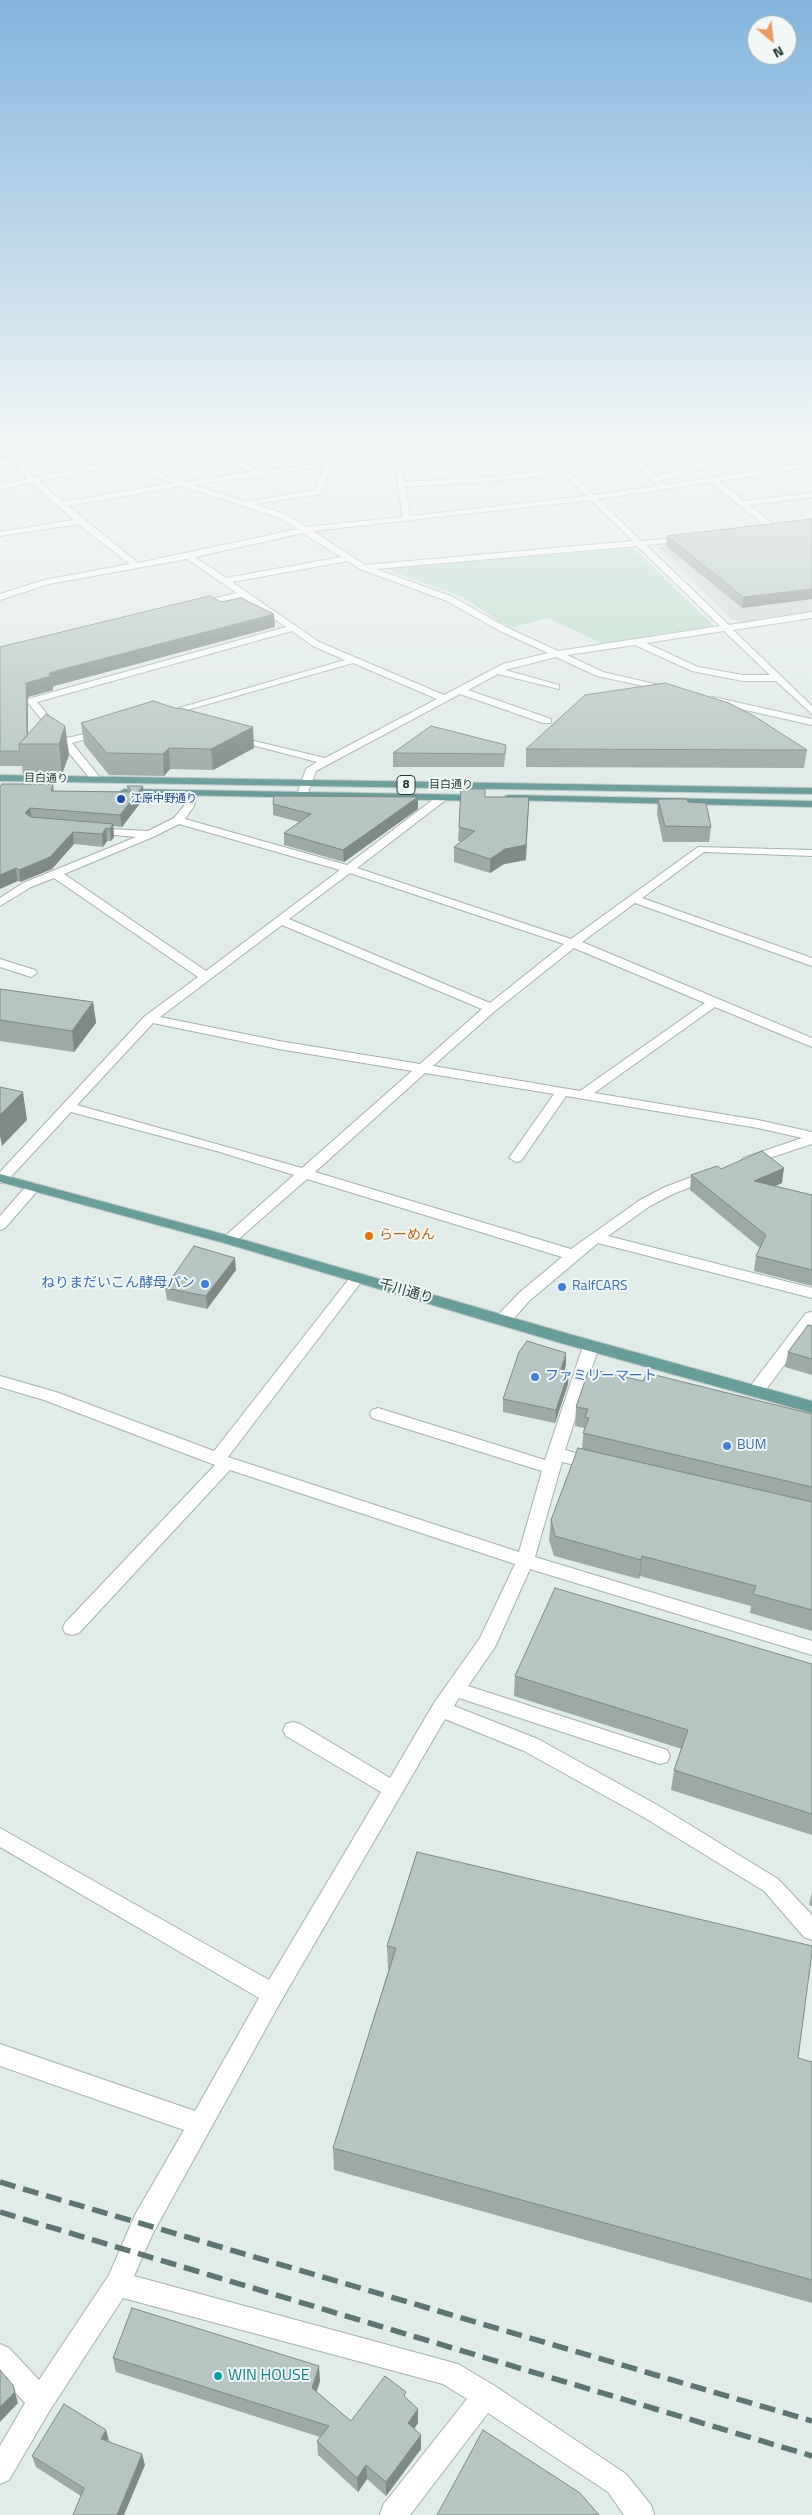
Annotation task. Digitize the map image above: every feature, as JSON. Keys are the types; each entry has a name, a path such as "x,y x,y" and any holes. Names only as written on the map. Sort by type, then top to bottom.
{"main road":[{"name":"目白通り","path":"0,778 812,791"},
{"name":"目白通り","path":"115,792 812,804"},
{"name":"千川通り","path":"0,1178 229,1240 591,1346 812,1406"}],"street":[{"path":"130,560 137,566"},
{"path":"0,597 48,582 166,560"},
{"path":"195,560 316,644 443,698"},
{"path":"226,581 336,560"},
{"path":"353,560 363,567 450,599 503,629 600,674 675,691"},
{"path":"363,567 443,560"},
{"path":"657,560 812,711"},
{"path":"188,608 246,594"},
{"path":"302,795 311,769 458,690 521,661 634,641 812,615"},
{"path":"97,780 31,701 294,628"},
{"path":"634,641 703,671 743,678 778,678"},
{"path":"173,722 154,717 354,660"},
{"path":"497,671 556,687"},
{"path":"458,690 547,721"},
{"path":"704,698 812,722"},
{"path":"65,742 110,729"},
{"path":"221,734 326,760"},
{"path":"0,903 28,885 178,820 189,806 192,793"},
{"path":"0,1178 150,1019 443,797"},
{"path":"178,820 350,869 573,943 812,1043"},
{"path":"83,828 149,834"},
{"path":"229,1240 491,1008 573,943 702,849 812,852"},
{"path":"55,874 205,976"},
{"path":"634,899 812,962"},
{"path":"280,920 491,1008"},
{"path":"0,962 30,973"},
{"path":"582,1095 713,1003"},
{"path":"150,1019 280,1045 758,1124 812,1138"},
{"path":"516,1158 562,1092"},
{"path":"68,1107 304,1172 573,1255"},
{"path":"503,1320 524,1297 573,1255 645,1203 670,1190 812,1138"},
{"path":"0,1225 33,1187"},
{"path":"596,1238 812,1293"},
{"path":"72,1628 222,1461 357,1278"},
{"path":"755,1392 812,1317"},
{"path":"0,2471 41,2401 118,2284 144,2224 273,1994 441,1709 488,1642 525,1561 553,1461 591,1346"},
{"path":"0,1381 50,1396 222,1461 525,1561 812,1648"},
{"path":"378,1414 553,1461 612,1468"},
{"path":"456,1689 660,1756"},
{"path":"441,1709 531,1745 652,1812 771,1885 812,1930"},
{"path":"292,1730 394,1790"},
{"path":"0,1837 273,1994"},
{"path":"0,2055 199,2124"},
{"path":"118,2284 449,2373 602,2471 617,2483 641,2515"},
{"path":"0,2357 41,2401"},
{"path":"393,2515 486,2395"}],"shaded area":[{"path":"672,560 812,560 812,613 742,622 732,620"}],"green space":[{"path":"478,560 646,560 714,626 603,644 548,618 510,628 462,597 383,568"}],"building":[{"path":"697,560 812,560 812,589 743,597"},
{"path":"209,596 222,602 241,598 274,614 52,672 49,674 51,676 26,683 27,736 19,744 20,751 0,751 0,647"},
{"path":"665,683 729,703 754,716 807,750 526,749 585,695"},
{"path":"153,701 253,727 211,749 169,748 163,754 107,753 81,723"},
{"path":"46,714 65,726 59,744 19,744"},
{"path":"431,726 506,745 505,754 393,753"},
{"path":"2,784 53,784 51,791 132,792 127,786 143,786 120,815 30,808 25,813 31,817 113,824 110,829 106,828 102,834 73,832 50,857 19,870 16,868 0,875 0,786"},
{"path":"461,789 485,789 485,797 529,797 526,845 505,849 490,859 454,847 475,831 459,827"},
{"path":"274,796 418,797 343,850 284,833 311,814 273,804"},
{"path":"658,799 687,799 688,802 706,803 711,827 665,826"},
{"path":"0,989 93,1002 72,1031 0,1020"},
{"path":"0,1087 23,1092 0,1115"},
{"path":"762,1151 784,1168 754,1181 812,1195 812,1270 756,1256 766,1235 691,1175 717,1166 721,1169"},
{"path":"194,1246 235,1258 206,1296 165,1288"},
{"path":"808,1325 812,1326 812,1359 788,1352"},
{"path":"527,1341 566,1353 561,1369 569,1371 556,1410 503,1399 519,1352"},
{"path":"589,1369 643,1381 647,1373 812,1414 812,1487 583,1433 589,1418 585,1417 588,1409 576,1407"},
{"path":"578,1448 812,1502 812,1610 753,1594 756,1586 642,1556 641,1560 555,1536 551,1520"},
{"path":"555,1588 812,1664 812,1814 674,1770 688,1730 515,1676"},
{"path":"417,1852 812,1946 798,2058 812,2062 812,2280 333,2148 396,1948 387,1946"},
{"path":"132,2308 319,2366 312,2388 351,2421 385,2376 406,2392 404,2396 418,2409 408,2423 421,2435 386,2482 366,2465 357,2478 317,2441 329,2426 113,2358"},
{"path":"0,2370 13,2385 15,2392 0,2407"},
{"path":"64,2404 106,2430 101,2439 142,2454 117,2515 73,2515 84,2488 32,2456"},
{"path":"483,2430 580,2493 599,2515 437,2515"}],"railway":[{"path":"0,2182 812,2421"},
{"path":"0,2212 812,2456"}],"place":[{"name":"江原中野通り","path":"121,799"},
{"name":"らーめん","path":"369,1236"},
{"name":"ねりまだいこん酵母パン","path":"205,1284"},
{"name":"RalfCARS","path":"562,1287"},
{"name":"ファミリーマート","path":"535,1377"},
{"name":"BUM","path":"727,1446"},
{"name":"WIN HOUSE","path":"218,2376"}]}
